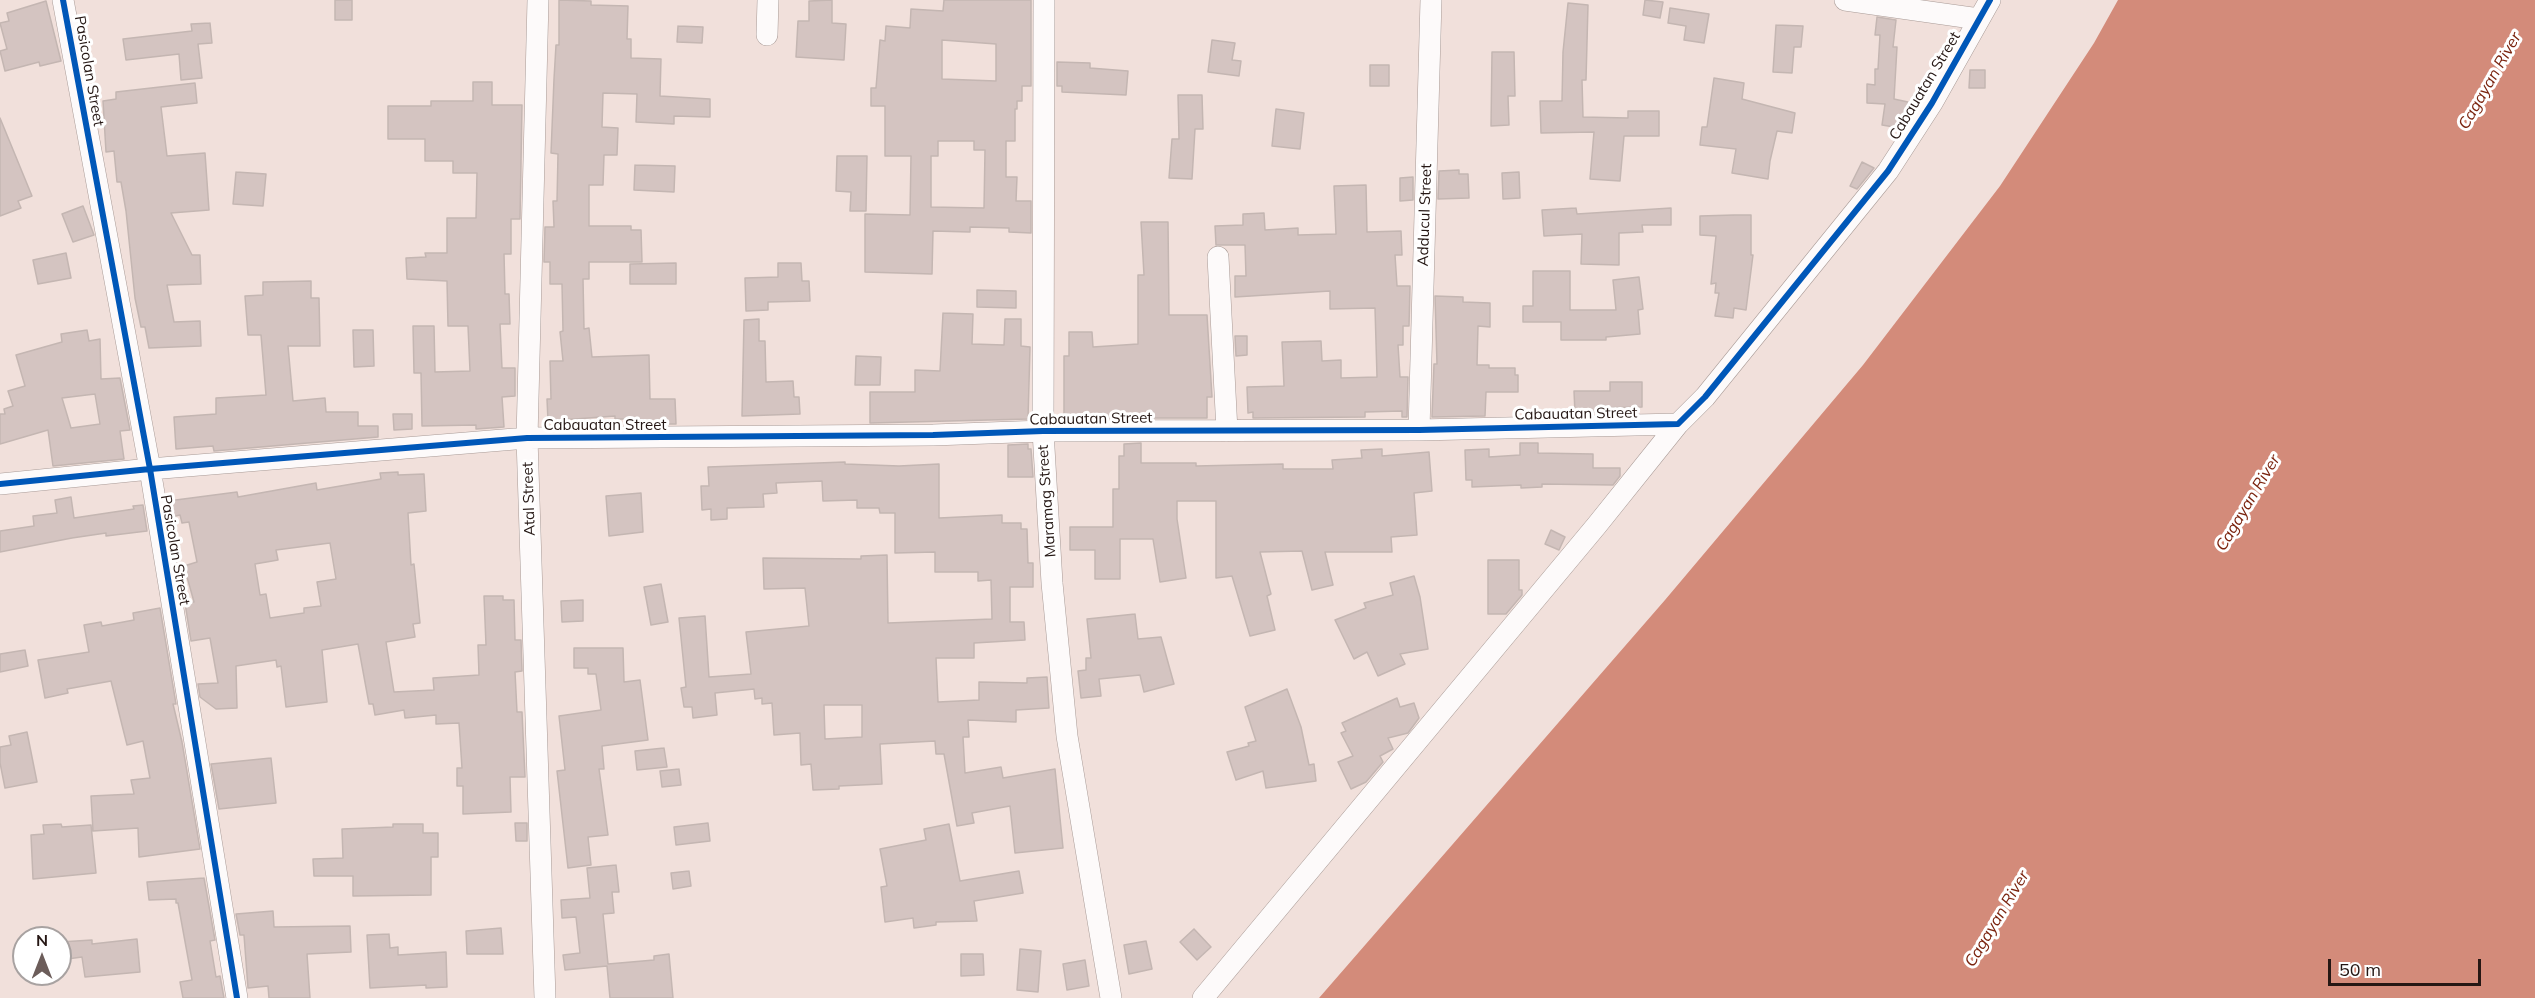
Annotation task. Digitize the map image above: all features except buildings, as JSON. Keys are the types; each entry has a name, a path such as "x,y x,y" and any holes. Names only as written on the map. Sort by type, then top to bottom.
{"street":[{"name":"Pasicolan Street","path":"63,0 150,469 237,998"},
{"name":"Atal Street","path":"538,0 526,438 545,998"},
{"path":"768,0 768,35"},
{"name":"Maramag Street","path":"1044,0 1043,431 1052,583 1067,736 1111,998"},
{"name":"Adducul Street","path":"1419,430 1431,0"},
{"path":"1845,0 1979,19"},
{"name":"Cabauatan Street","path":"0,484 150,469 526,438 921,435 1043,431 1419,430 1678,424 1705,397 1888,171 1932,103 1990,0"},
{"path":"1218,257 1227,431"},
{"path":"1203,998 1597,525 1678,424"}],"water":[{"name":"Cagayan River","path":"2118,0 2535,0 2535,998 1319,998 1665,600 1863,365 2000,186 2094,43"}],"cycle path":[{"path":"63,0 150,469 237,998"},
{"path":"0,484 150,469 527,438 933,435 1043,431 1419,430 1678,424 1705,397 1888,171 1932,103 1990,0"}]}
